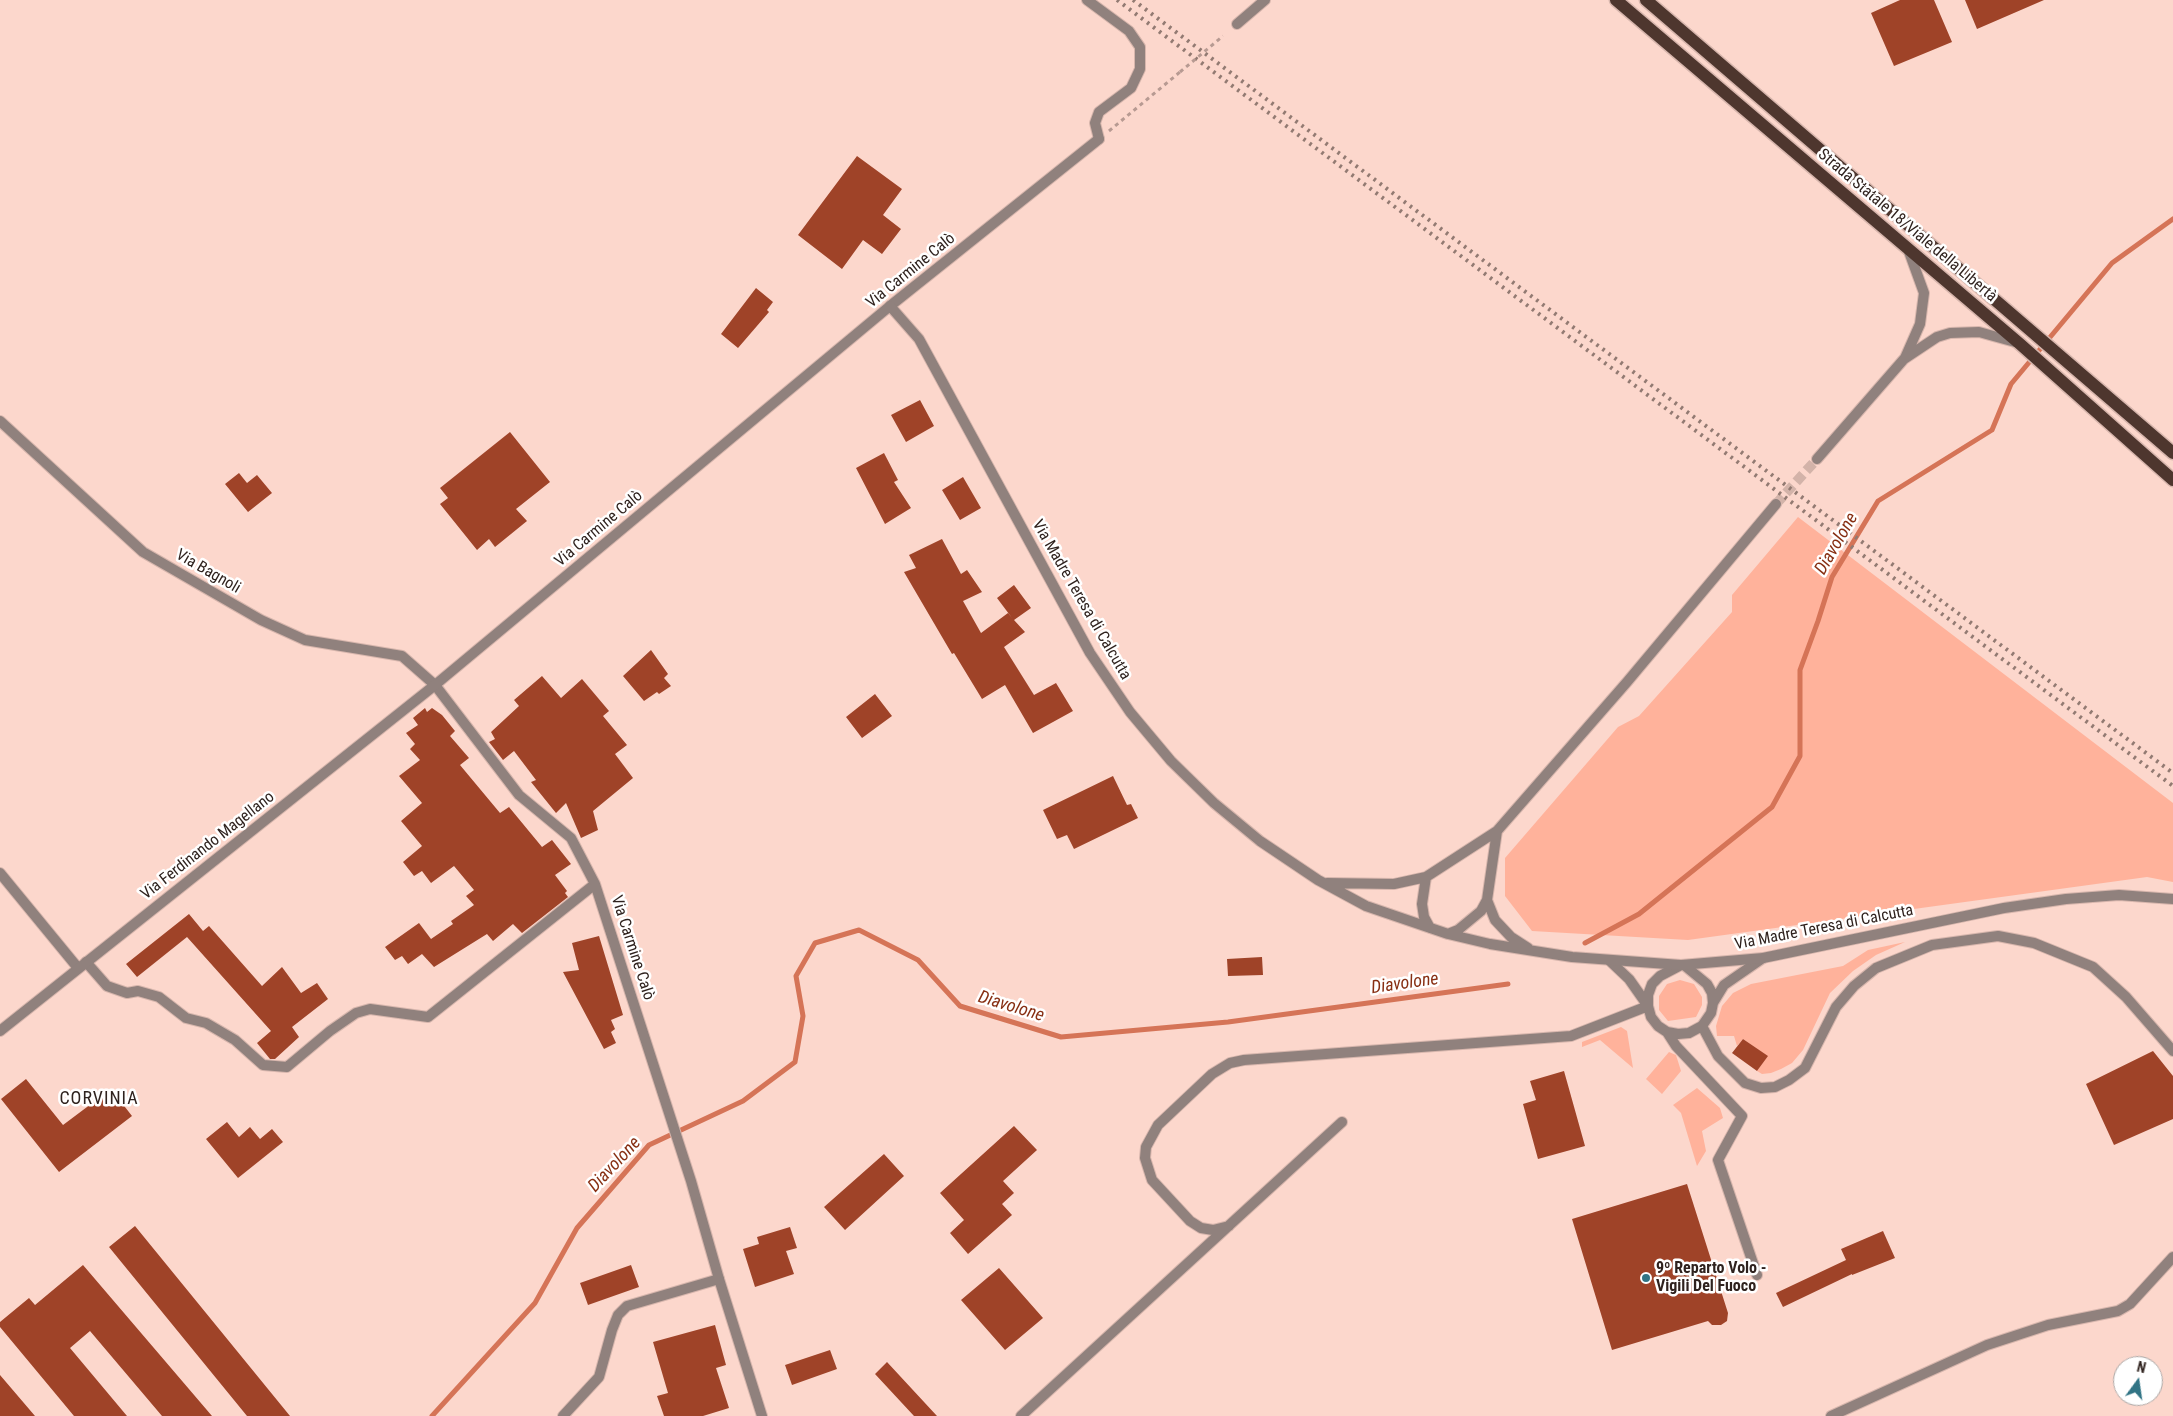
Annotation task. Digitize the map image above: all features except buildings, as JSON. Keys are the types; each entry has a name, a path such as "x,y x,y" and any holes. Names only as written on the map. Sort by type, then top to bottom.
{"main road":[{"name":"Strada Statale 18/Viale della Libertà","path":"1616,0 2023,346 2173,480"},
{"name":"Strada Statale 18/Viale della Libertà","path":"1646,0 2173,453"}],"street":[{"path":"1087,0 1129,31 1140,47 1140,69 1131,88 1099,112 1095,123 1099,139"},
{"path":"1237,24 1265,0"},
{"name":"Via Carmine Calò","path":"762,1416 691,1181 595,884 571,838 519,795 435,685 890,306 1099,139"},
{"path":"1904,359 1920,324 1924,293 1908,248"},
{"name":"Via Madre Teresa di Calcutta","path":"890,306 919,339 1090,653 1130,712 1171,761 1214,803 1260,841 1324,883 1366,906 1448,934 1533,951 1609,960 1683,965 1763,958 2004,908 2057,900 2119,894 2173,899"},
{"path":"1817,459 1904,359 1930,341 1950,333 1979,332 2023,346"},
{"name":"Via Bagnoli","path":"0,421 143,552 261,620 305,640 402,656 435,685"},
{"path":"1324,883 1394,884 1426,877 1497,831 1627,682 1776,504"},
{"name":"Via Ferdinando Magellano","path":"0,1031 435,685"},
{"path":"1448,934 1458,930 1481,911 1487,900 1497,831"},
{"path":"0,872 82,965 107,986 127,993 138,991 159,997 186,1018 206,1023 235,1040 263,1065 287,1067 330,1031 356,1013 370,1009 428,1017 595,884"},
{"path":"1426,877 1422,904 1424,917 1430,928"},
{"path":"1487,900 1495,920 1511,937 1533,951"},
{"path":"1702,1026 1718,1056 1745,1083 1761,1088 1775,1087 1789,1080 1805,1068 1836,1007 1854,986 1876,968 1932,945 1998,936 2034,943 2093,967 2126,997 2173,1051"},
{"path":"1713,1003 1724,985 1763,958"},
{"path":"1609,960 1629,979 1648,1006"},
{"path":"1667,1032 1688,1033 1702,1026 1711,1013 1712,993 1707,984 1683,965 1660,976 1652,984 1648,995 1648,1006 1651,1017 1658,1026 1667,1032 1680,1050 1742,1116 1718,1160 1758,1275"},
{"path":"1229,1226 1213,1230 1201,1228 1190,1221 1152,1180 1145,1158 1146,1147 1158,1125 1220,1068 1244,1060 1570,1036 1648,1006"},
{"path":"1021,1416 1342,1122"},
{"path":"1831,1416 1987,1345 2048,1324 2118,1311 2130,1304 2173,1257"},
{"path":"563,1416 599,1377 612,1330 618,1315 627,1306 719,1278"}],"path":[{"path":"1099,139 1222,36"}],"shaded area":[{"path":"1798,517 2173,803 2173,882 2147,877 1688,940 1532,931 1505,896 1505,858 1618,727 1639,716 1732,612 1732,595"},
{"path":"1905,942 1876,955 1853,971 1830,993 1803,1050 1792,1063 1781,1069 1762,1074 1757,1071 1767,1056 1743,1039 1737,1046 1734,1036 1717,1036 1716,1026 1722,1006 1733,993 1751,984 1843,966 1868,950"},
{"path":"1680,980 1694,984 1702,997 1702,1005 1696,1017 1668,1021 1659,1010 1659,996 1667,984"},
{"path":"1621,1027 1627,1031 1633,1068 1600,1040 1582,1047 1582,1042"},
{"path":"1669,1052 1676,1055 1681,1071 1662,1094 1646,1079"},
{"path":"1697,1088 1720,1108 1723,1118 1702,1131 1706,1151 1697,1166 1681,1113 1673,1105"}],"waterway":[{"name":"Diavolone","path":"1585,943 1639,914 1772,807 1800,756 1800,670 1832,577 1878,501 1992,430 2011,384 2112,263 2173,219"},
{"name":"Diavolone","path":"432,1416 535,1303 577,1228 649,1145 743,1101 795,1062 803,1016 796,976 815,943 859,930 918,960 960,1006 1061,1037 1228,1022 1508,984"}],"tunnel":[{"path":"1776,504 1817,459"}],"railway":[{"path":"1117,0 2173,786"},
{"path":"1133,0 2173,773"}],"place":[{"name":"9º Reparto Volo - Vigili Del Fuoco","path":"1646,1278"}],"district":[{"name":"CORVINIA","path":"99,1099"}]}
